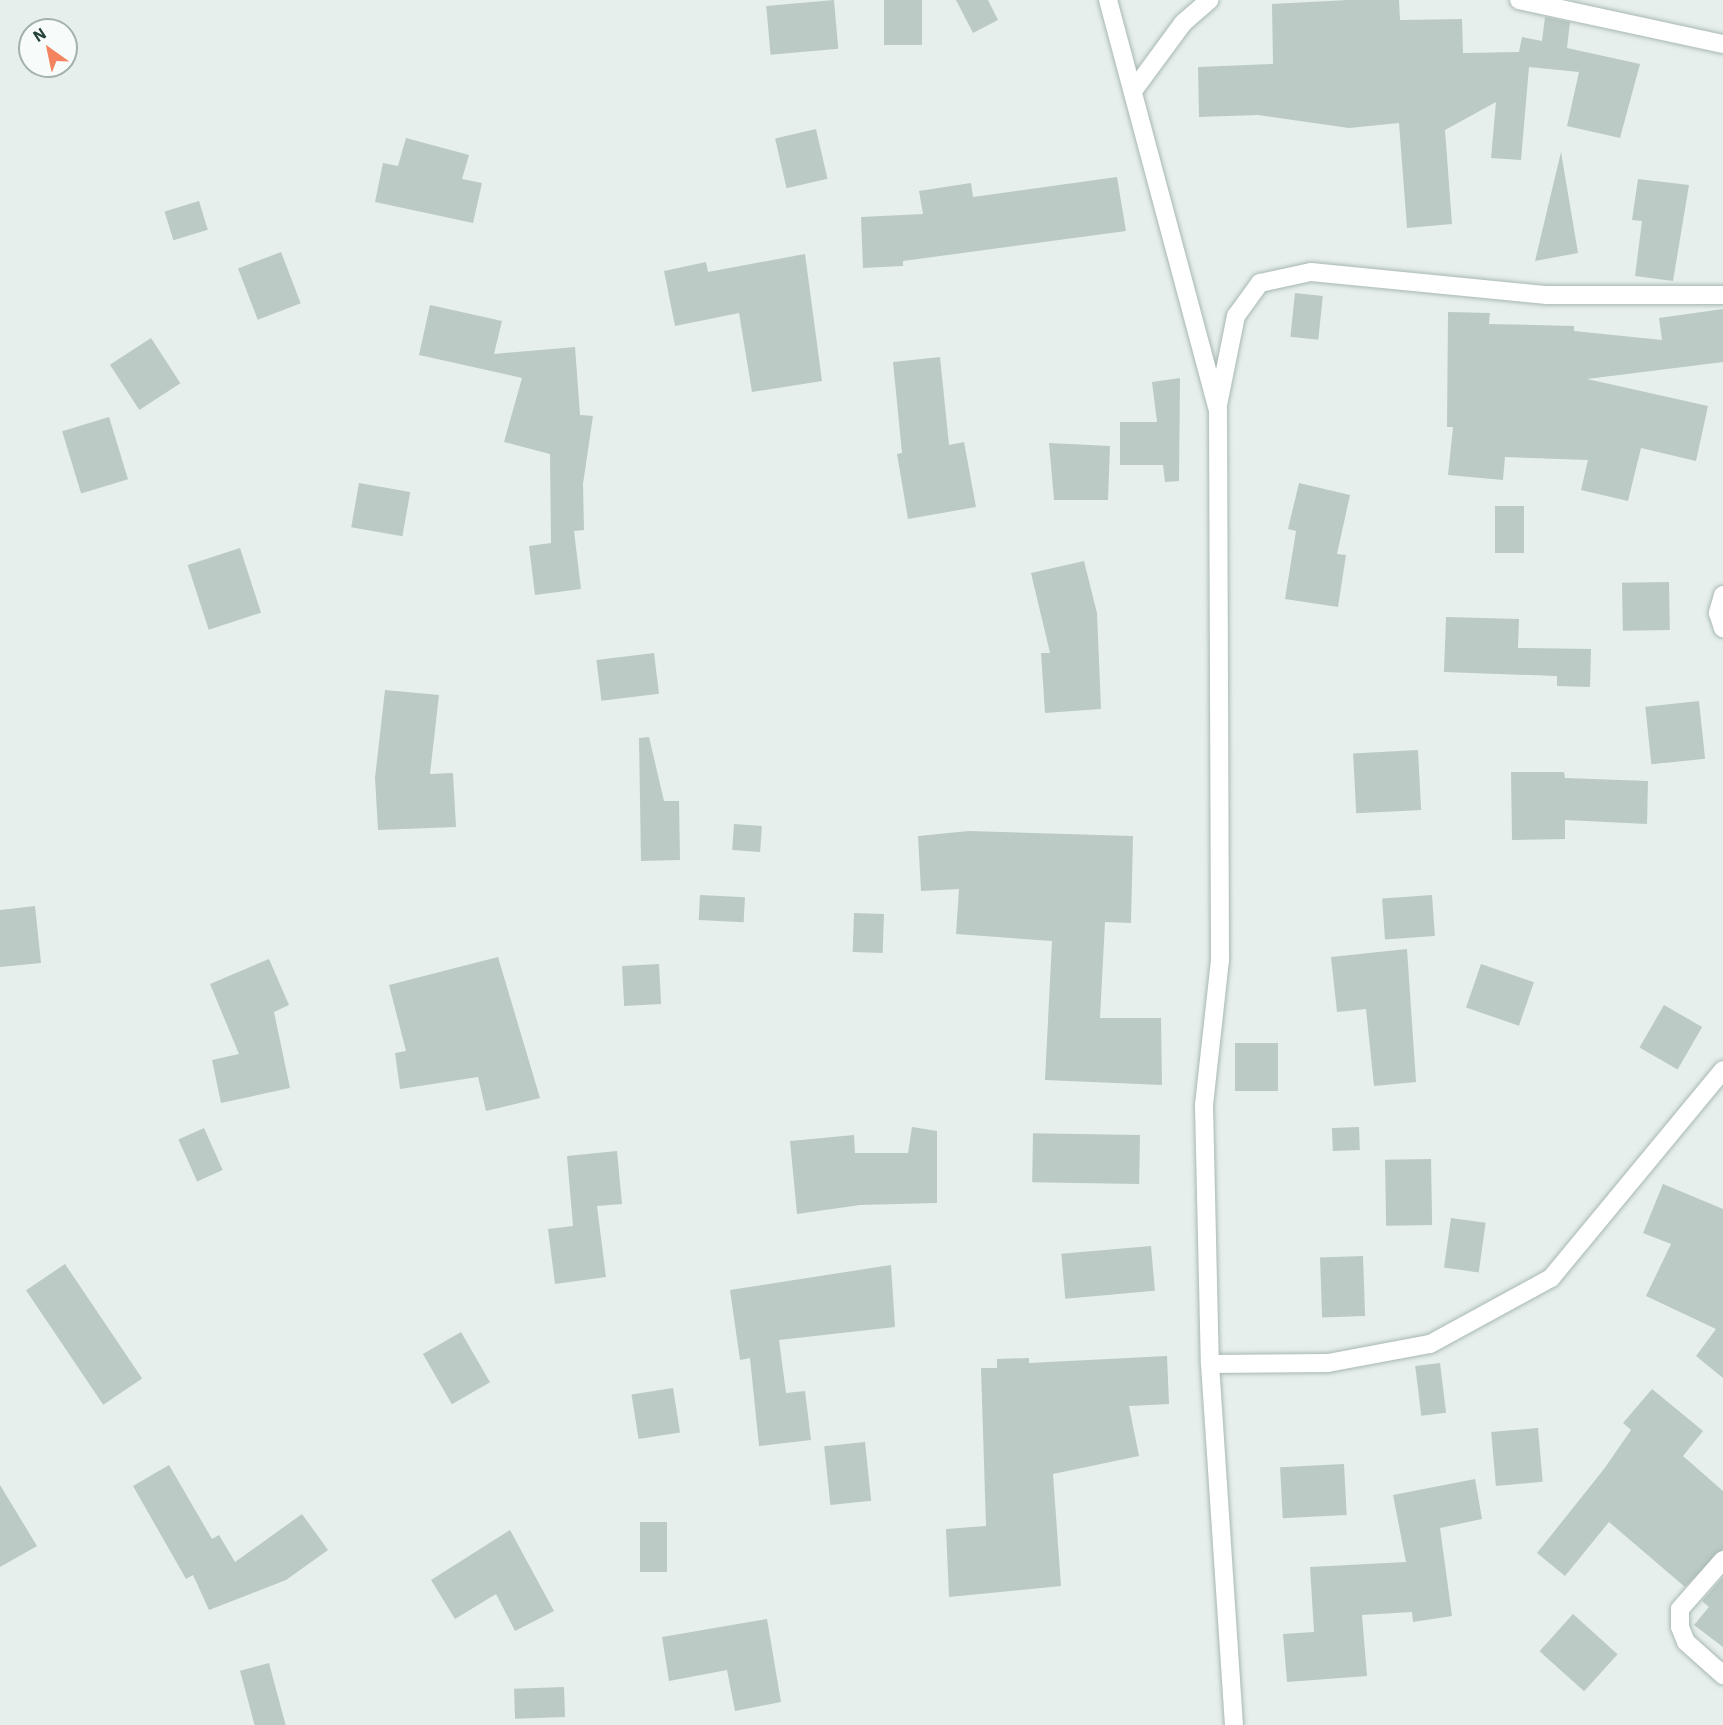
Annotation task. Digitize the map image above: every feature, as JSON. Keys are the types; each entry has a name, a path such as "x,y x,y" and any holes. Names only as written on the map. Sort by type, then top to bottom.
{"street":[{"path":"1108,0 1136,87 1218,410"},
{"path":"1136,87 1183,23 1209,0"},
{"path":"1520,0 1723,44"},
{"path":"1234,1725 1210,1364 1203,1106 1220,960 1218,410 1236,316 1260,283 1311,272 1547,295 1723,295"},
{"path":"1723,595 1718,613 1723,628"},
{"path":"1210,1364 1328,1363 1430,1344 1551,1278 1723,1070"},
{"path":"1723,1560 1680,1609 1686,1642 1723,1675"}],"building":[{"path":"834,0 838,49 771,55 766,6"},
{"path":"884,0 922,0 922,45 884,45"},
{"path":"956,0 988,0 998,20 973,33"},
{"path":"1399,0 1400,20 1462,19 1463,53 1519,52 1522,37 1542,41 1545,17 1570,22 1567,48 1640,64 1620,138 1567,126 1579,72 1529,67 1521,160 1491,158 1496,102 1445,130 1452,224 1407,228 1399,123 1349,128 1258,115 1199,117 1198,67 1273,64 1272,4"},
{"path":"816,129 827,179 787,188 775,138"},
{"path":"406,138 469,155 462,179 482,183 473,223 375,202 383,163 398,166"},
{"path":"1561,152 1578,253 1535,261"},
{"path":"1117,177 1126,231 903,261 903,266 863,268 861,217 923,214 919,191 971,183 973,197"},
{"path":"1638,179 1689,185 1673,281 1635,276 1642,221 1632,220"},
{"path":"199,201 208,230 173,240 165,212"},
{"path":"281,252 301,303 258,320 238,268"},
{"path":"805,254 822,381 752,392 739,313 675,326 664,271 706,262 708,272"},
{"path":"1295,293 1323,296 1318,340 1290,337"},
{"path":"430,305 502,321 494,354 575,347 580,415 593,416 583,484 584,530 574,531 581,589 535,595 529,546 551,543 550,454 504,442 522,378 419,355"},
{"path":"1723,309 1723,362 1587,379 1708,406 1696,461 1641,448 1628,501 1581,490 1588,460 1505,457 1503,480 1448,475 1453,427 1447,427 1448,312 1490,313 1489,324 1574,326 1574,331 1662,340 1659,318"},
{"path":"151,338 180,383 139,410 110,365"},
{"path":"940,357 949,445 964,442 976,507 908,519 897,454 902,453 893,362"},
{"path":"1180,378 1179,481 1165,482 1163,465 1120,465 1120,422 1157,422 1152,382"},
{"path":"109,417 128,479 81,493 62,431"},
{"path":"1049,443 1110,446 1108,500 1054,500"},
{"path":"359,483 410,492 402,536 351,527"},
{"path":"1299,483 1350,495 1337,554 1346,555 1338,607 1285,599 1296,531 1288,529"},
{"path":"1495,506 1524,506 1524,553 1495,553"},
{"path":"240,548 261,613 209,630 188,565"},
{"path":"1084,561 1097,613 1101,709 1045,713 1041,653 1050,653 1031,573"},
{"path":"1669,582 1670,630 1623,631 1622,583"},
{"path":"1446,617 1519,619 1518,648 1591,649 1590,687 1557,686 1557,676 1444,672"},
{"path":"654,653 659,694 601,701 596,660"},
{"path":"385,690 439,695 430,774 453,773 456,827 378,830 375,778"},
{"path":"1699,701 1705,759 1651,764 1645,707"},
{"path":"649,737 664,801 679,801 680,860 641,861 639,738"},
{"path":"1418,750 1421,810 1356,813 1353,753"},
{"path":"1511,772 1564,772 1565,778 1648,781 1647,824 1565,820 1565,839 1512,840"},
{"path":"734,824 762,826 760,852 732,850"},
{"path":"969,831 1133,836 1131,923 1105,922 1100,1018 1161,1018 1162,1085 1045,1080 1052,941 956,934 959,889 921,891 918,836"},
{"path":"700,895 745,897 744,922 699,920"},
{"path":"1432,895 1435,936 1385,939 1382,898"},
{"path":"35,906 41,963 0,967 0,910"},
{"path":"854,913 884,914 883,953 853,952"},
{"path":"1407,949 1416,1082 1374,1086 1366,1009 1337,1012 1331,957"},
{"path":"498,957 540,1098 486,1111 478,1077 400,1089 395,1053 406,1051 389,985"},
{"path":"269,959 289,1005 274,1012 290,1088 221,1103 212,1060 239,1054 210,984"},
{"path":"659,964 661,1004 624,1006 622,966"},
{"path":"1481,964 1534,982 1519,1026 1466,1007"},
{"path":"1664,1005 1702,1027 1678,1069 1640,1047"},
{"path":"1235,1043 1278,1043 1278,1091 1235,1091"},
{"path":"912,1127 937,1131 937,1203 860,1205 797,1214 790,1141 854,1135 855,1153 908,1153"},
{"path":"1359,1127 1360,1150 1333,1151 1332,1128"},
{"path":"204,1128 223,1170 197,1181 178,1139"},
{"path":"1033,1133 1140,1135 1139,1184 1032,1182"},
{"path":"617,1151 622,1204 597,1206 606,1277 555,1284 548,1229 573,1226 567,1156"},
{"path":"1431,1159 1432,1225 1386,1226 1385,1160"},
{"path":"1663,1184 1723,1209 1723,1378 1696,1356 1716,1329 1646,1296 1671,1244 1643,1233"},
{"path":"1451,1218 1486,1223 1479,1272 1444,1268"},
{"path":"1151,1246 1155,1291 1065,1299 1061,1254"},
{"path":"1363,1256 1365,1316 1322,1317 1320,1258"},
{"path":"65,1264 142,1378 103,1405 26,1290"},
{"path":"891,1265 895,1327 779,1340 786,1393 805,1391 811,1440 759,1446 750,1358 740,1360 730,1290"},
{"path":"461,1332 490,1382 452,1404 423,1354"},
{"path":"1167,1356 1169,1404 1129,1406 1139,1456 1053,1474 1061,1586 949,1597 946,1529 986,1526 981,1368 997,1368 997,1359 1029,1358 1029,1363"},
{"path":"1440,1363 1446,1413 1421,1416 1415,1366"},
{"path":"673,1388 680,1432 639,1439 632,1395"},
{"path":"1652,1389 1703,1431 1683,1456 1723,1491 1723,1549 1685,1587 1609,1522 1565,1576 1537,1553 1604,1469 1631,1430 1623,1423"},
{"path":"1538,1428 1543,1482 1496,1486 1491,1432"},
{"path":"865,1442 871,1501 830,1505 824,1446"},
{"path":"1344,1464 1347,1515 1283,1518 1280,1467"},
{"path":"169,1465 212,1539 219,1535 235,1562 302,1514 328,1550 286,1580 209,1610 193,1575 186,1579 133,1486"},
{"path":"1475,1479 1482,1519 1440,1528 1452,1616 1413,1622 1412,1612 1362,1615 1367,1676 1287,1682 1283,1634 1314,1632 1310,1567 1406,1562 1393,1495"},
{"path":"0,1485 37,1546 0,1567"},
{"path":"640,1522 667,1522 667,1572 640,1572"},
{"path":"510,1530 554,1611 515,1631 496,1594 455,1619 431,1580"},
{"path":"1723,1577 1723,1647 1694,1625 1709,1607 1702,1601"},
{"path":"1573,1614 1618,1654 1584,1691 1540,1651"},
{"path":"767,1619 781,1702 735,1711 727,1670 669,1681 662,1637"},
{"path":"269,1663 286,1725 255,1725 240,1671"},
{"path":"564,1687 565,1717 515,1719 514,1689"}]}
